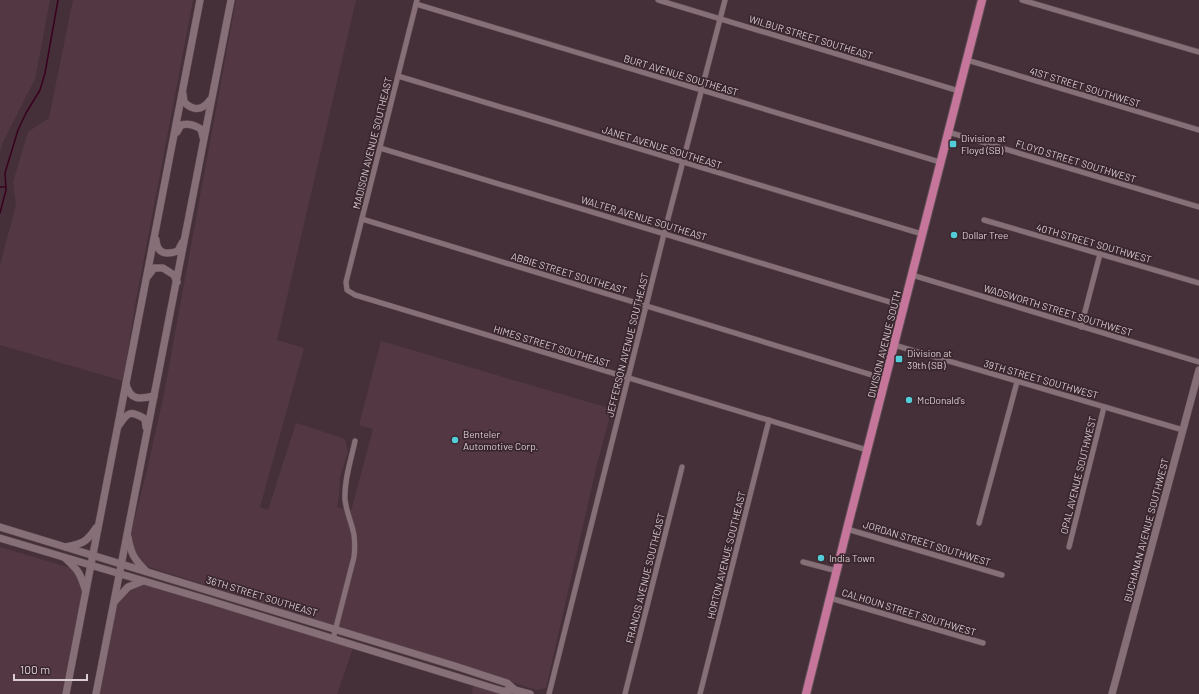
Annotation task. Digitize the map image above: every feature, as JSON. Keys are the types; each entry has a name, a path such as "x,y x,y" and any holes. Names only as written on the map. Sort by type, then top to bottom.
{"main road":[{"name":"DIVISION AVENUE SOUTH","path":"806,694 903,306 982,0"}],"street":[{"path":"66,694 200,0"},
{"name":"WILBUR STREET SOUTHEAST","path":"658,0 959,91"},
{"name":"JEFFERSON AVENUE SOUTHEAST","path":"549,694 664,234 725,0"},
{"path":"1022,0 1199,52"},
{"path":"96,694 231,1"},
{"name":"MADISON AVENUE SOUTHEAST","path":"347,290 346,282 417,2"},
{"name":"BURT AVENUE SOUTHEAST","path":"417,2 702,91 940,162"},
{"name":"41ST STREET SOUTHWEST","path":"967,60 1199,130"},
{"name":"JANET AVENUE SOUTHEAST","path":"398,76 922,234"},
{"path":"183,92 184,102 194,108 206,106 211,99"},
{"path":"173,139 181,125 187,123 194,125 201,130 204,139"},
{"name":"FLOYD STREET SOUTHWEST","path":"948,132 1199,207"},
{"name":"WALTER AVENUE SOUTHEAST","path":"380,148 903,306"},
{"name":"ABBIE STREET SOUTHEAST","path":"362,219 885,378"},
{"name":"40TH STREET SOUTHWEST","path":"984,220 1199,284"},
{"path":"156,228 157,247 160,251 168,254 178,251 186,234"},
{"path":"1081,326 1100,254"},
{"path":"147,277 154,268 163,268 174,274 177,282"},
{"name":"WADSWORTH STREET SOUTHWEST","path":"912,275 1199,362"},
{"name":"HIMES STREET SOUTHEAST","path":"347,290 355,295 867,450"},
{"name":"39TH STREET SOUTHWEST","path":"894,345 1183,430"},
{"name":"BUCHANAN AVENUE SOUTHWEST","path":"1112,694 1199,370"},
{"path":"126,382 128,391 132,395 138,398 154,396"},
{"path":"979,524 1018,382"},
{"name":"OPAL AVENUE SOUTHWEST","path":"1069,547 1104,407"},
{"path":"117,429 126,415 131,413 138,414 145,419 147,433"},
{"name":"HORTON AVENUE SOUTHEAST","path":"700,694 769,420"},
{"path":"333,639 354,557 354,534 346,510 345,497 347,479 356,441"},
{"name":"FRANCIS AVENUE SOUTHEAST","path":"625,694 682,467"},
{"path":"66,547 82,544 87,540 98,524"},
{"name":"36TH STREET SOUTHEAST","path":"0,527 492,677 508,683 514,690"},
{"name":"JORDAN STREET SOUTHWEST","path":"847,529 1002,575"},
{"path":"128,533 132,555 146,571"},
{"name":"36TH STREET SOUTHEAST","path":"0,538 91,564 496,689 503,691 514,690 530,694"},
{"path":"64,556 82,576 85,590"},
{"path":"803,562 837,571"},
{"path":"114,603 128,587 143,581"},
{"name":"CALHOUN STREET SOUTHWEST","path":"830,598 984,643"}],"shaded area":[{"path":"0,0 50,0 35,79 2,144 0,152"},
{"path":"73,0 193,0 136,300 123,381 0,345 0,265 16,205 13,182 28,132 49,118"},
{"path":"236,0 356,0 277,340 304,348 260,507 268,510 296,423 345,439 348,452 340,477 337,507 351,511 373,429 359,425 381,341 612,409 597,464 546,688 537,690 149,567 140,561 133,550 131,533 164,394"},
{"path":"0,547 71,568 78,574 82,591 62,694 0,694"},
{"path":"146,585 353,648 337,694 100,694 117,603 133,587"},
{"path":"473,686 504,694 472,694"}],"waterway":[{"path":"0,213 6,190 5,173 18,130 40,90 45,73 58,0"},
{"path":"0,187 6,187"}],"place":[{"name":"Division at Floyd (SB)","path":"953,144"},
{"name":"Dollar Tree","path":"954,235"},
{"name":"Division at 39th (SB)","path":"899,359"},
{"name":"McDonald's","path":"909,400"},
{"name":"Benteler Automotive Corp.","path":"455,440"},
{"name":"India Town","path":"821,558"}]}
